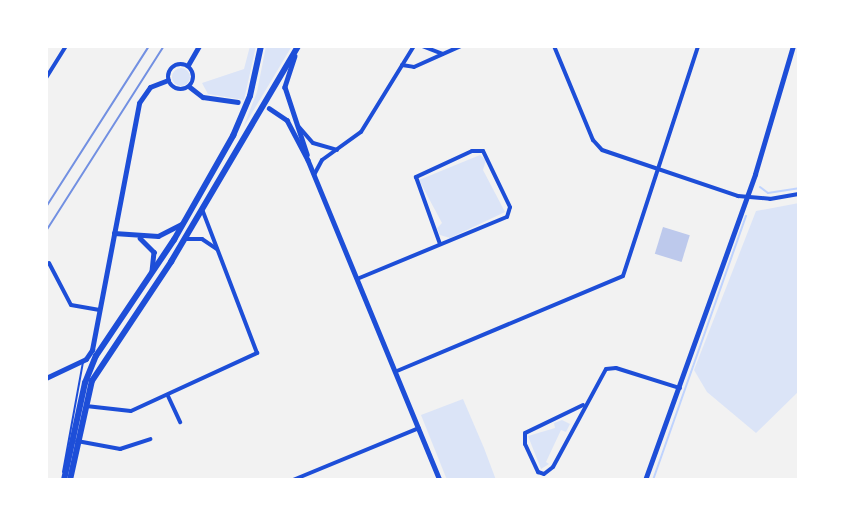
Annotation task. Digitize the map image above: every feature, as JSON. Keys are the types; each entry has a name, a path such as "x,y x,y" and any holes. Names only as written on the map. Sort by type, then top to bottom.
{"main road":[{"path":"63,480 87,376 106,337 184,223 242,116 261,46"},
{"path":"70,480 84,406 92,381 185,239 299,46"},
{"path":"645,480 680,388 747,197 793,46"}],"street":[{"path":"46,78 66,46"},
{"path":"188,65 199,46"},
{"path":"299,46 284,87 299,127 308,160"},
{"path":"314,175 322,160 361,132 414,46"},
{"path":"422,46 443,54"},
{"path":"402,65 414,67 461,46"},
{"path":"554,46 598,147 660,170 747,197 799,194"},
{"path":"397,371 623,276 660,170 698,46"},
{"path":"168,80 172,67 188,65"},
{"path":"188,65 194,75 190,87"},
{"path":"168,80 176,89 190,87 203,97 238,102"},
{"path":"46,378 82,361 92,350 139,103 150,87 168,80"},
{"path":"269,108 287,120 308,160 397,371 440,480"},
{"path":"299,127 313,143 337,150"},
{"path":"358,279 440,244 508,214 510,207 483,152 472,152 416,177 440,244"},
{"path":"84,406 126,412 168,396 258,354 202,209"},
{"path":"114,233 139,238 158,236 184,223"},
{"path":"139,238 154,252 152,271"},
{"path":"185,239 202,239 217,249"},
{"path":"49,263 71,304 100,310"},
{"path":"583,404 525,433 525,444 538,472 544,474 553,466 597,379 610,367 680,388"},
{"path":"168,396 180,422"},
{"path":"293,480 419,428"},
{"path":"77,441 120,449 150,439"}],"lane":[{"path":"63,480 84,368 82,361"}],"shaded area":[{"path":"250,46 256,46 244,100 208,94 202,83 244,69"},
{"path":"266,46 292,46 243,128 257,92"},
{"path":"181,68 187,71 190,77 187,83 181,86 175,83 172,77 175,71"},
{"path":"480,155 486,160 483,170 505,212 450,238 440,235 437,228 442,223 419,180"},
{"path":"799,203 799,391 756,433 707,392 694,370 756,211"},
{"path":"463,399 496,480 447,480 421,415"},
{"path":"562,420 570,424 566,432 561,430 546,462 549,464 541,469 528,436 555,428 554,423"}],"building":[{"path":"663,227 690,235 682,262 655,254"}],"waterway":[{"path":"760,187 768,193 799,188"},
{"path":"653,480 746,216"}],"railway":[{"path":"46,207 149,46"},
{"path":"46,231 164,46"}]}
